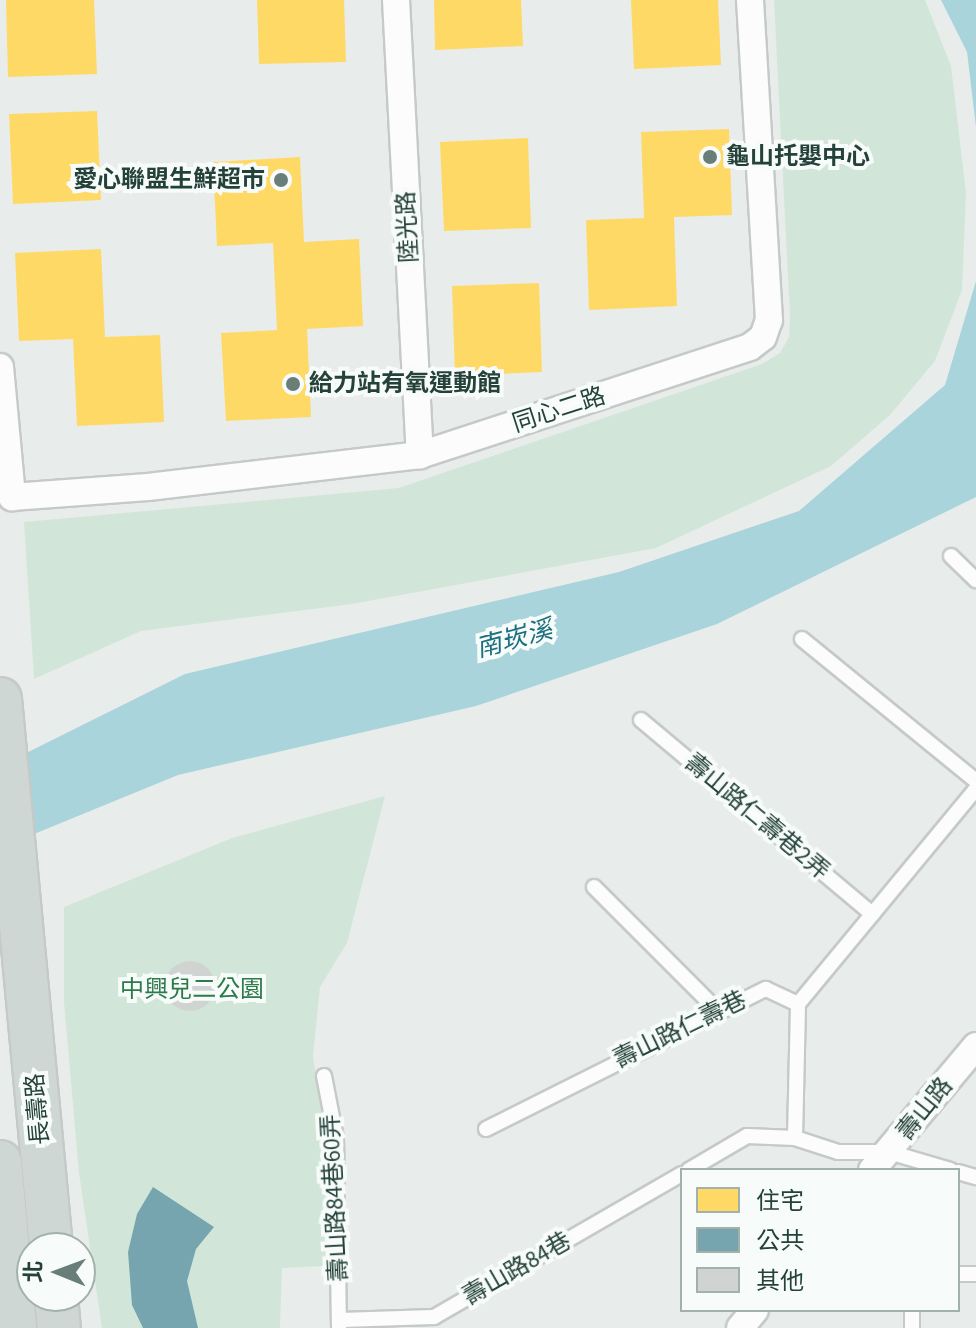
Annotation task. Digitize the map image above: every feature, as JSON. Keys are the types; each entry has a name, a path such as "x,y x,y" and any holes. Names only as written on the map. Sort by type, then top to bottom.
{"main road":[{"name":"長壽路","path":"0,699 50,1232"},
{"name":"長壽路","path":"0,1162 15,1328"}],"street":[{"name":"陸光路","path":"396,0 423,454"},
{"name":"陸光路","path":"403,0 423,454"},
{"name":"同心二路","path":"0,367 12,497 148,487 423,454 750,347 763,337 769,320 750,0"},
{"name":"壽山路","path":"880,1161 976,1046"},
{"path":"740,1328 753,1312"}],"lane":[{"path":"951,556 976,580"},
{"path":"802,639 976,781"},
{"name":"壽山路仁壽巷2弄","path":"641,720 872,914"},
{"path":"795,1138 798,1004 976,789"},
{"path":"594,887 716,1009"},
{"name":"壽山路仁壽巷","path":"486,1129 716,1009 766,989 798,1004"},
{"name":"壽山路84巷60弄","path":"324,1076 336,1138 340,1324"},
{"path":"692,1168 747,1136 795,1138 838,1152 934,1168"},
{"name":"壽山路84巷","path":"340,1324 434,1317 680,1175"}],"green space":[{"path":"774,0 925,0 951,66 966,193 962,290 935,361 890,415 831,466 656,548 352,604 141,631 34,679 24,522 399,488 762,364 780,353 789,337 790,316"},
{"name":"中興兒二公園","path":"385,796 347,943 320,987 313,1056 330,1165 325,1266 282,1268 280,1328 102,1328 96,1288 96,1232 88,1232 79,1173 64,1002 64,907 232,838"}],"water":[{"path":"941,0 976,0 976,127 967,52"},
{"name":"南崁溪","path":"976,281 976,497 717,624 476,706 178,775 0,848 0,766 185,674 619,572 799,511 945,385"}],"building: 住宅":[{"path":"6,0 94,0 97,74 8,77"},
{"path":"257,0 344,0 346,62 259,64"},
{"path":"434,0 521,0 523,46 435,50"},
{"path":"631,0 718,0 721,65 634,69"},
{"path":"97,111 101,200 13,204 9,114"},
{"path":"729,129 732,215 674,217 677,306 589,310 586,220 644,218 641,132"},
{"path":"528,138 531,228 444,231 440,142"},
{"path":"300,157 304,242 359,239 363,326 307,329 311,417 226,421 221,333 277,330 273,243 217,246 213,162"},
{"path":"101,249 105,337 160,335 164,422 77,426 73,339 19,341 15,253"},
{"path":"539,283 542,372 455,376 452,286"}],"building: 公共":[{"path":"153,1187 214,1227 196,1249 187,1281 198,1328 143,1328 132,1305 128,1252 137,1214"}],"building: 其他":[{"path":"190,961 208,968 215,986 208,1004 190,1011 172,1004 165,986 172,968"}],"place":[{"name":"龜山托嬰中心","path":"710,157"},
{"name":"愛心聯盟生鮮超市","path":"281,180"},
{"name":"給力站有氧運動館","path":"293,384"}]}
